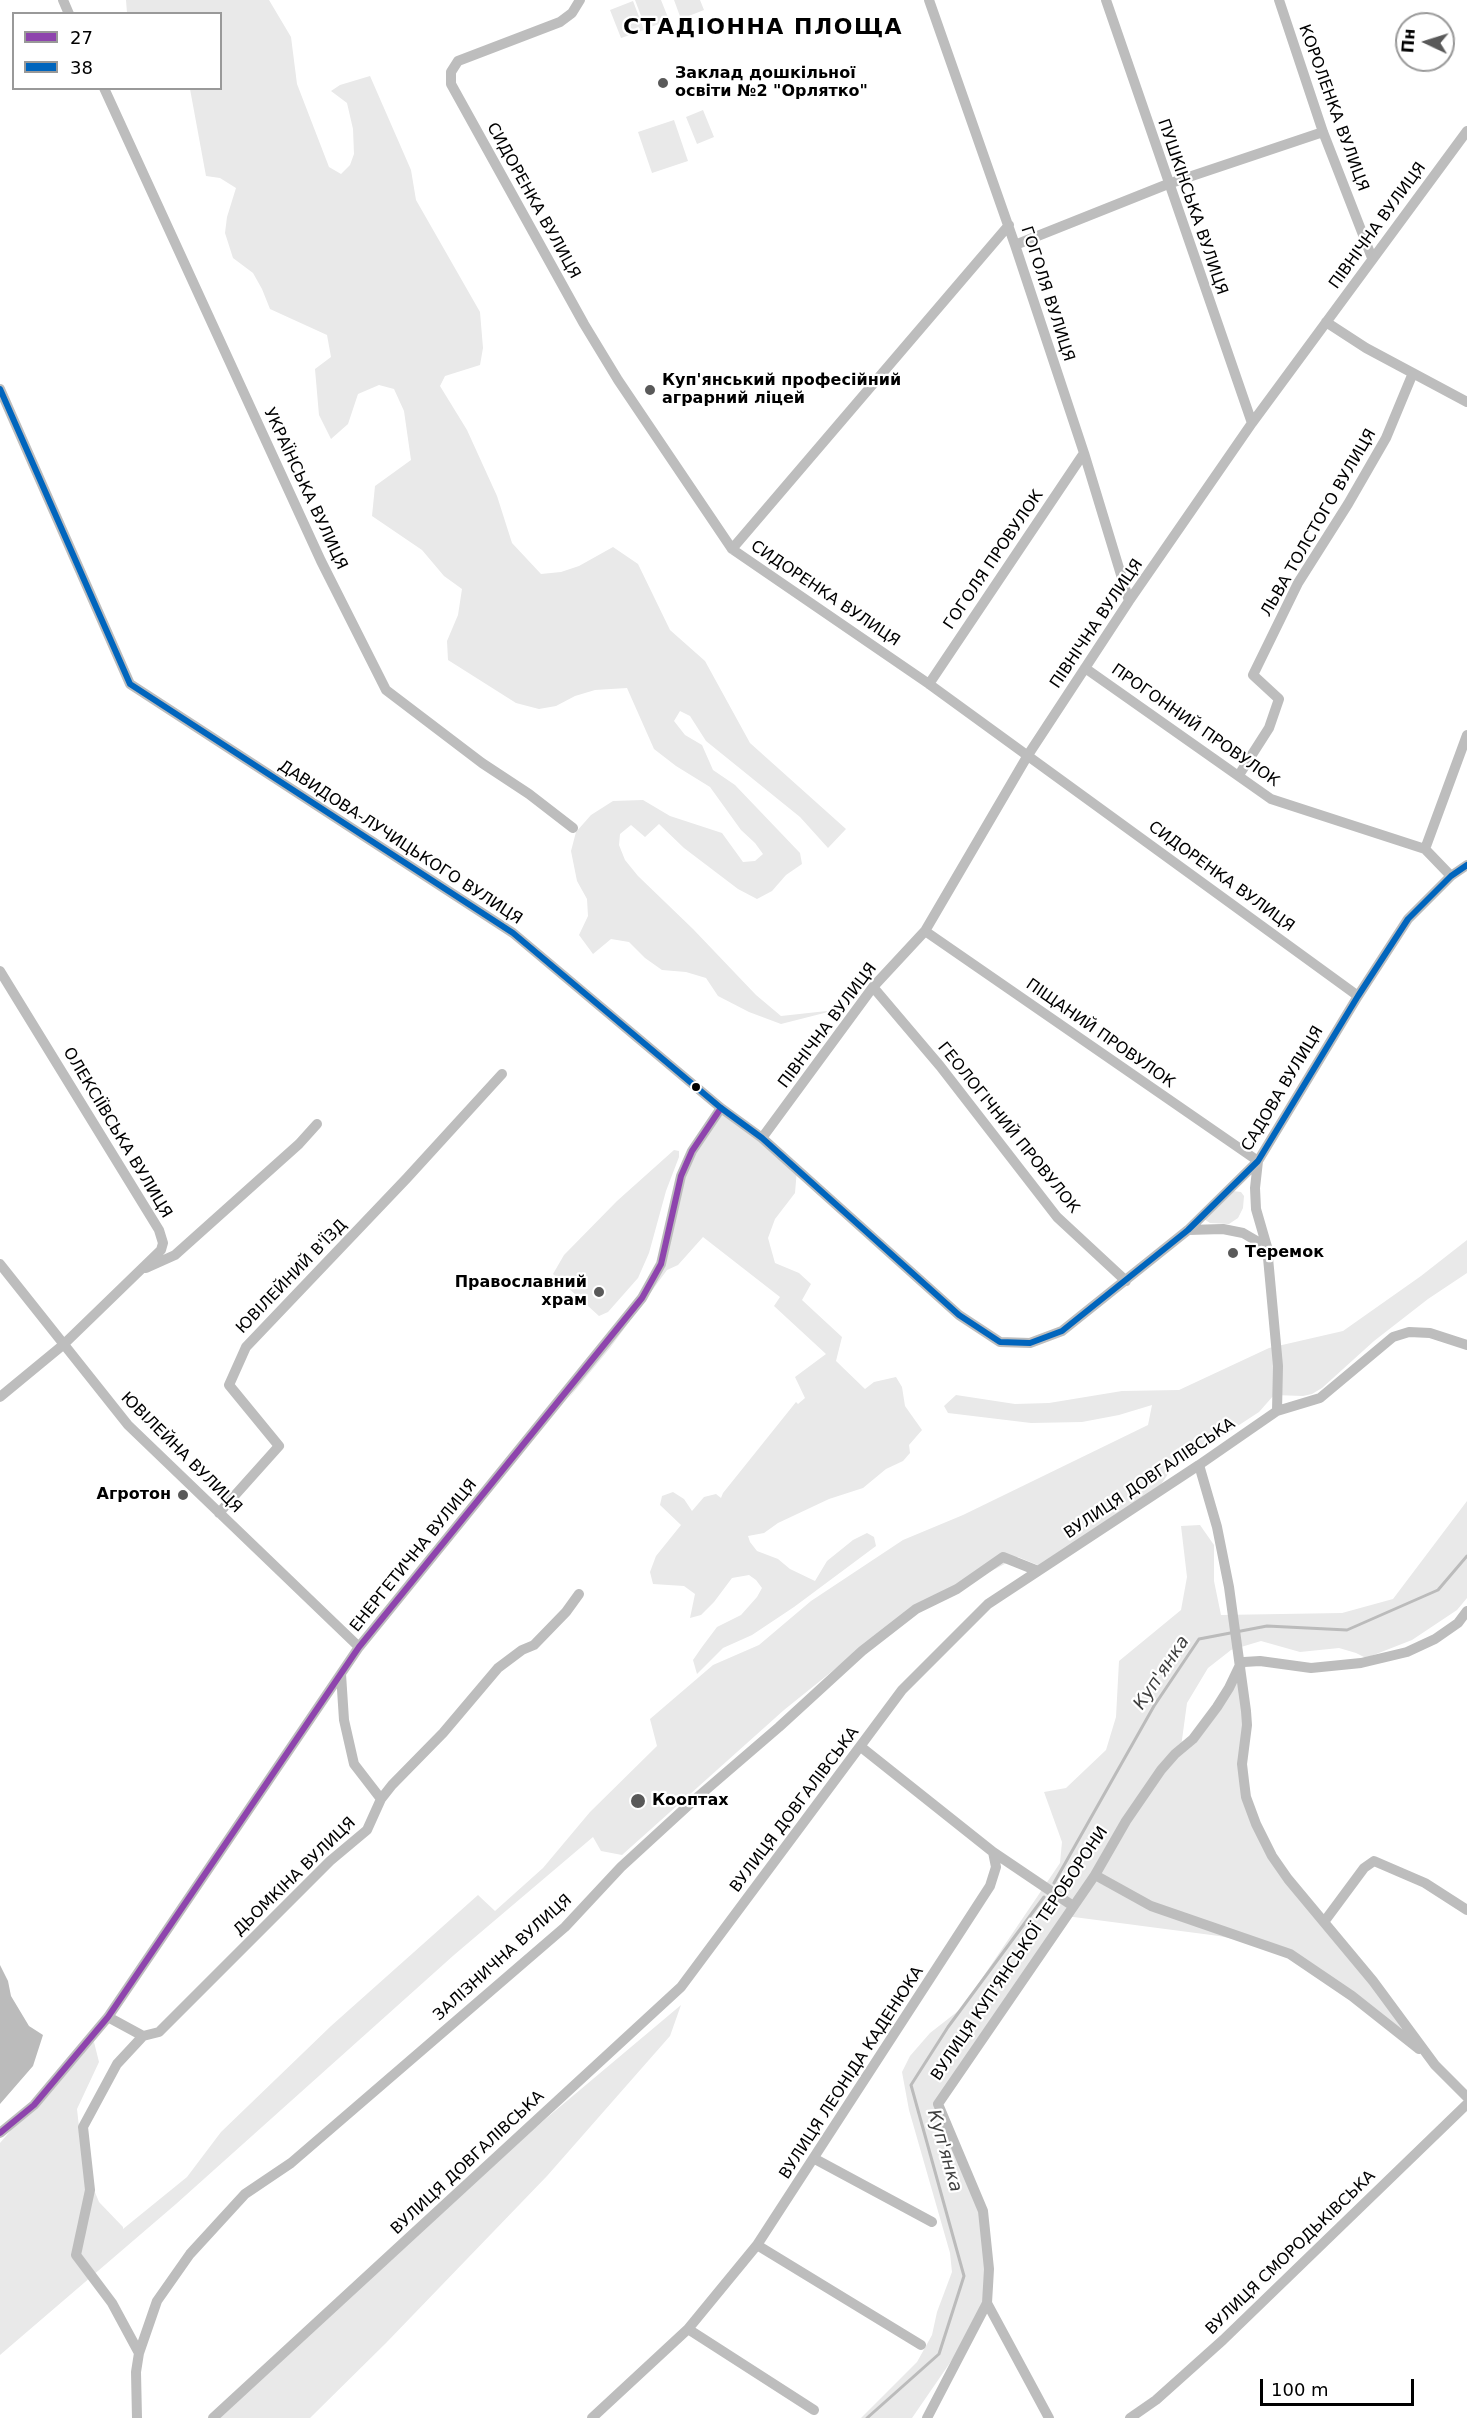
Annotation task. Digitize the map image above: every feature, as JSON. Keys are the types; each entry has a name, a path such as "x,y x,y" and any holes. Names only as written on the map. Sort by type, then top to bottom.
{"street":[{"name":"СИДОРЕНКА ВУЛИЦЯ","path":"580,0 572,13 560,22 458,61 451,72 450,84 606,361 649,429 732,549 929,684 1358,996"},
{"name":"ГОГОЛЯ ВУЛИЦЯ","path":"929,0 1009,225 1084,453 1129,601"},
{"name":"ПУШКІНСЬКА ВУЛИЦЯ","path":"1106,0 1252,423"},
{"name":"КОРОЛЕНКА ВУЛИЦЯ","path":"1279,0 1323,132 1372,258"},
{"name":"УКРАЇНСЬКА ВУЛИЦЯ","path":"105,90 321,561 386,690 482,763 530,794 573,828"},
{"name":"ПІВНІЧНА ВУЛИЦЯ","path":"762,1138 873,987 925,931 1028,755 1129,601 1252,423 1467,131"},
{"path":"1015,244 1168,184 1323,132"},
{"path":"732,549 1009,225"},
{"path":"1326,322 1366,348 1467,402"},
{"name":"ЛЬВА ТОЛСТОГО ВУЛИЦЯ","path":"1239,775 1269,728 1278,699 1253,675 1298,583 1386,438 1413,373"},
{"name":"ДАВИДОВА-ЛУЧИЦЬКОГО ВУЛИЦЯ","path":"0,389 130,684 513,933 721,1108 762,1138 959,1315 1000,1342"},
{"name":"ГОГОЛЯ ПРОВУЛОК","path":"929,684 1084,453"},
{"name":"ПРОГОННИЙ ПРОВУЛОК","path":"1085,668 1270,798 1425,849 1451,876"},
{"path":"1425,849 1467,735"},
{"name":"САДОВА ВУЛИЦЯ","path":"1000,1342 1030,1343 1062,1331 1188,1230 1258,1161 1358,996 1408,919 1451,876 1467,865"},
{"name":"ПІЩАНИЙ ПРОВУЛОК","path":"925,931 1258,1161"},
{"name":"ОЛЕКСІЇВСЬКА ВУЛИЦЯ","path":"0,971 159,1230 163,1242 161,1251 63,1345 0,1397"},
{"name":"ГЕОЛОГІЧНИЙ ПРОВУЛОК","path":"873,987 940,1066 1057,1217 1126,1281"},
{"name":"ЮВІЛЕЙНИЙ В'ЇЗД","path":"219,1513 279,1446 229,1385 246,1347 407,1178 502,1074"},
{"name":"ЕНЕРГЕТИЧНА ВУЛИЦЯ","path":"0,2133 34,2105 108,2017 359,1647 642,1298 661,1264 681,1176 692,1151 721,1108"},
{"path":"140,1270 175,1255 299,1144 317,1124"},
{"path":"1258,1161 1256,1209 1267,1247 1278,1366 1277,1411"},
{"path":"1188,1230 1223,1229 1243,1233 1267,1247"},
{"name":"ЮВІЛЕЙНА ВУЛИЦЯ","path":"0,1264 128,1425 359,1647"},
{"name":"ВУЛИЦЯ ДОВГАЛІВСЬКА","path":"213,2418 681,1987 902,1690 988,1604 1199,1466 1277,1411 1320,1398 1393,1337 1409,1332 1431,1333 1467,1345"},
{"path":"1199,1466 1217,1527 1234,1625 1247,1725 1242,1764 1246,1797 1256,1824 1272,1856 1288,1880 1374,1981 1432,2060 1467,2097"},
{"name":"ЗАЛІЗНИЧНА ВУЛИЦЯ","path":"137,2418 136,2372 139,2353 157,2301 190,2254 245,2194 291,2163 565,1927 621,1867 862,1651 916,1609 957,1589 1003,1557 1038,1571"},
{"name":"ДЬОМКІНА ВУЛИЦЯ","path":"139,2353 112,2303 76,2255 90,2190 83,2127 117,2064 143,2036 159,2032 330,1861 367,1830 381,1799 443,1733 498,1668 522,1650 534,1645 566,1612 579,1594"},
{"path":"1240,1665 1249,1660 1289,1667 1327,1668 1361,1663 1407,1652 1436,1639 1458,1623 1467,1611"},
{"name":"ВУЛИЦЯ КУП'ЯНСЬКОЇ ТЕРОБОРОНИ","path":"927,2418 987,2303 989,2269 983,2211 938,2104 1095,1875 1126,1821 1161,1770 1193,1739 1217,1707 1240,1665"},
{"path":"341,1674 344,1720 354,1764 381,1799"},
{"path":"861,1747 993,1852 1073,1906"},
{"name":"ВУЛИЦЯ ЛЕОНІДА КАДЕНЮКА","path":"592,2418 688,2329 757,2245 815,2159 990,1886 996,1867 993,1852"},
{"path":"1324,1922 1364,1868 1374,1861 1425,1884 1467,1910"},
{"path":"1095,1875 1151,1906 1290,1954 1352,1996 1432,2060"},
{"path":"108,2017 143,2036"},
{"name":"ВУЛИЦЯ СМОРОДЬКІВСЬКА","path":"1130,2418 1156,2400 1222,2340 1467,2104"},
{"path":"815,2159 932,2222"},
{"path":"757,2245 921,2344"},
{"path":"987,2303 1048,2418"},
{"path":"688,2329 814,2410"}],"shaded area":[{"path":"126,0 269,0 291,37 297,84 329,167 341,174 350,165 354,154 353,129 347,103 331,91 340,85 370,76 411,170 416,200 480,312 483,348 480,365 445,376 440,386 467,430 497,496 512,543 541,574 561,572 579,566 613,547 638,564 670,630 705,661 750,743 846,829 828,848 800,817 706,741 690,716 680,711 674,721 685,735 702,745 713,770 735,785 800,853 802,864 786,875 772,891 757,899 738,889 684,848 659,824 645,837 631,825 620,834 619,845 625,860 638,876 756,995 781,1016 836,1010 781,1024 749,1012 718,996 706,978 686,972 662,970 645,958 629,942 611,939 593,954 579,935 588,916 587,899 577,881 571,851 576,832 591,815 613,801 643,800 670,816 722,833 743,862 755,861 763,854 741,830 710,787 654,749 627,688 595,690 575,696 556,706 539,709 516,703 448,660 447,641 458,615 462,589 444,576 422,550 372,516 375,486 411,460 404,411 394,389 379,385 358,394 348,424 331,439 319,415 315,369 331,357 327,335 270,309 253,273 233,258 225,233 227,217 236,188 220,178 206,176 190,90 222,90 222,12 127,12"},
{"path":"635,0 661,0 669,20 646,29"},
{"path":"674,0 700,0 704,10 681,19"},
{"path":"633,1 644,30 621,38 610,10"},
{"path":"703,110 714,137 697,144 686,117"},
{"path":"674,120 688,161 652,173 638,132"},
{"path":"721,1108 797,1169 795,1193 775,1219 768,1238 775,1263 799,1273 811,1284 802,1300 842,1337 836,1361 865,1389 874,1382 896,1377 902,1387 905,1406 922,1430 909,1445 910,1453 903,1461 886,1469 863,1488 829,1499 778,1523 764,1533 748,1536 757,1551 778,1559 790,1569 815,1581 827,1561 853,1540 867,1533 874,1537 876,1546 752,1635 723,1648 697,1674 693,1660 717,1627 741,1615 762,1588 749,1575 732,1578 701,1615 690,1618 695,1594 684,1586 653,1584 650,1572 656,1556 681,1525 660,1505 662,1496 673,1492 684,1499 692,1511 704,1497 716,1494 721,1498 796,1402 798,1404 805,1398 795,1377 826,1354 774,1306 780,1297 703,1237 678,1265 667,1270 610,1348 568,1399 661,1264 681,1178"},
{"path":"674,1150 679,1151 679,1157 666,1191 649,1253 638,1278 608,1312 599,1316 553,1274 564,1255 617,1201"},
{"path":"1233,1191 1241,1192 1244,1196 1243,1208 1238,1218 1229,1224 1210,1223 1204,1219"},
{"path":"1467,1240 1467,1273 1428,1299 1374,1341 1322,1388 1303,1396 1274,1395 1259,1412 1201,1450 1164,1469 1172,1468 1160,1486 1040,1566 1018,1557 902,1615 784,1710 622,1855 601,1851 593,1837 454,1955 176,2204 0,2355 0,2143 79,2051 94,2042 99,2062 77,2109 83,2163 99,2202 123,2229 187,2177 221,2132 331,2026 478,1895 495,1911 543,1868 590,1812 657,1746 650,1719 713,1665 759,1645 811,1601 903,1540 963,1515 1148,1425 1152,1405 1119,1415 1082,1422 1031,1423 948,1413 944,1406 956,1395 1015,1404 1049,1403 1122,1391 1179,1390 1269,1348 1343,1331 1421,1276"},
{"path":"1467,1501 1467,1598 1457,1610 1412,1640 1366,1658 1339,1648 1300,1652 1261,1641 1231,1650 1208,1668 1187,1703 1181,1747 1204,1725 1240,1665 1246,1711 1244,1781 1272,1856 1432,2060 1294,1957 1263,1945 1219,1936 1066,1916 938,2104 976,2196 986,2243 987,2303 976,2325 912,2418 861,2418 917,2362 932,2335 937,2312 952,2272 950,2253 909,2110 902,2072 910,2056 930,2033 962,2008 1060,1863 1062,1842 1044,1792 1066,1788 1106,1750 1116,1717 1119,1661 1181,1610 1187,1577 1181,1526 1200,1525 1214,1545 1214,1581 1221,1615 1342,1613 1393,1599"},
{"path":"0,1965 8,1981 11,1996 29,2026 43,2035 33,2066 0,2104"},
{"path":"681,2005 670,2036 547,2176 386,2343 310,2418 213,2418 455,2195"}],"waterway":[{"name":"Куп'янка","path":"1054,1883 1154,1706 1199,1639 1267,1626 1347,1630 1438,1590 1467,1556"},
{"name":"Куп'янка","path":"867,2418 939,2354 964,2276 911,2085 948,2027 1044,1897"}],"transit line":[{"name":"38","path":"0,389 130,684 513,933 721,1108 762,1138 959,1315 1000,1342 1030,1343 1062,1331 1188,1230 1258,1161 1358,996 1408,919 1451,876 1467,865"},
{"name":"27","path":"0,2133 34,2105 108,2017 359,1647 642,1298 661,1264 681,1176 692,1151 721,1108"}],"place":[{"name":"Заклад дошкільної освіти №2 \"Орлятко\"","path":"663,83"},
{"name":"Куп'янський професійний аграрний ліцей","path":"650,390"},
{"name":"Теремок","path":"1233,1253"},
{"name":"Православний храм","path":"599,1292"},
{"name":"Агротон","path":"183,1495"},
{"name":"Кооптах","path":"638,1801"}],"district":[{"name":"СТАДІОННА ПЛОЩА","path":"763,28"}]}
